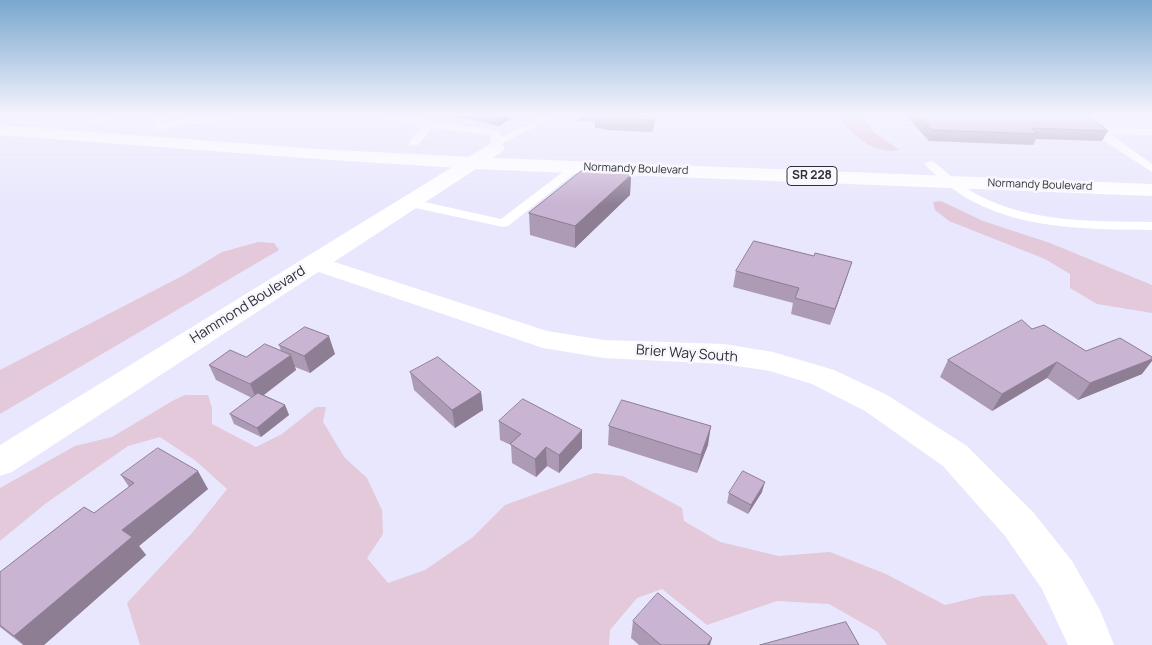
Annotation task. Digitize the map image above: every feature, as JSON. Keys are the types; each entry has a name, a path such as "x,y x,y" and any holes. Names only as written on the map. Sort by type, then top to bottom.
{"main road":[{"name":"Normandy Boulevard","path":"201,145 318,154 470,155 576,167 1152,190"},
{"name":"Hammond Boulevard","path":"0,462 411,203 470,155 496,146"},
{"name":"Normandy Boulevard","path":"496,146 1152,171"},
{"name":"Brier Way South","path":"316,263 543,339 604,350 724,354 773,362 823,377 876,403 955,456 1018,524 1057,575 1084,626 1091,645"}],"lane":[{"path":"1117,145 1152,171"},
{"path":"930,164 950,182 981,202 1019,216 1079,224 1152,226"},
{"path":"411,203 503,223 576,167"}],"shaded area":[{"path":"870,145 892,145 899,150 892,151"},
{"path":"941,201 983,221 1050,243 1152,285 1152,313 1097,304 1070,288 1070,274 1045,259 949,221 935,210 933,202"},
{"path":"258,242 274,243 279,250 0,414 0,370 184,275 222,252"},
{"path":"185,395 208,395 212,408 212,424 256,447 282,434 316,407 326,407 323,422 345,458 367,478 382,510 383,534 367,558 388,583 425,570 473,537 505,505 594,473 623,476 682,508 684,521 720,542 779,556 830,552 886,574 945,605 982,596 1014,594 1048,645 887,645 878,632 829,604 777,601 707,625 662,589 637,598 610,630 609,645 140,645 127,603 192,533 227,489 196,461 160,437 128,446 45,504 0,541 0,488 75,446 112,437"}],"building":[{"path":"589,165 631,175 575,226 529,213"},
{"path":"754,241 814,256 815,253 852,262 835,309 795,298 799,288 736,271"},
{"path":"1022,320 1032,329 1044,325 1086,351 1120,338 1152,357 1152,359 1090,383 1057,362 1002,394 948,360"},
{"path":"305,327 329,336 304,356 279,345"},
{"path":"265,344 291,355 250,384 209,365 230,350 246,357"},
{"path":"438,357 481,392 452,410 410,372"},
{"path":"258,393 285,405 257,428 230,414"},
{"path":"523,399 582,430 559,455 546,447 535,459 510,444 521,434 499,421"},
{"path":"622,400 711,426 701,455 609,426"},
{"path":"158,448 198,471 122,530 132,537 14,636 0,625 0,572 84,507 94,513 134,483 121,475"},
{"path":"743,471 765,482 751,505 729,493"},
{"path":"658,593 712,638 707,645 661,645 633,621"},
{"path":"846,622 859,645 760,645"}]}
